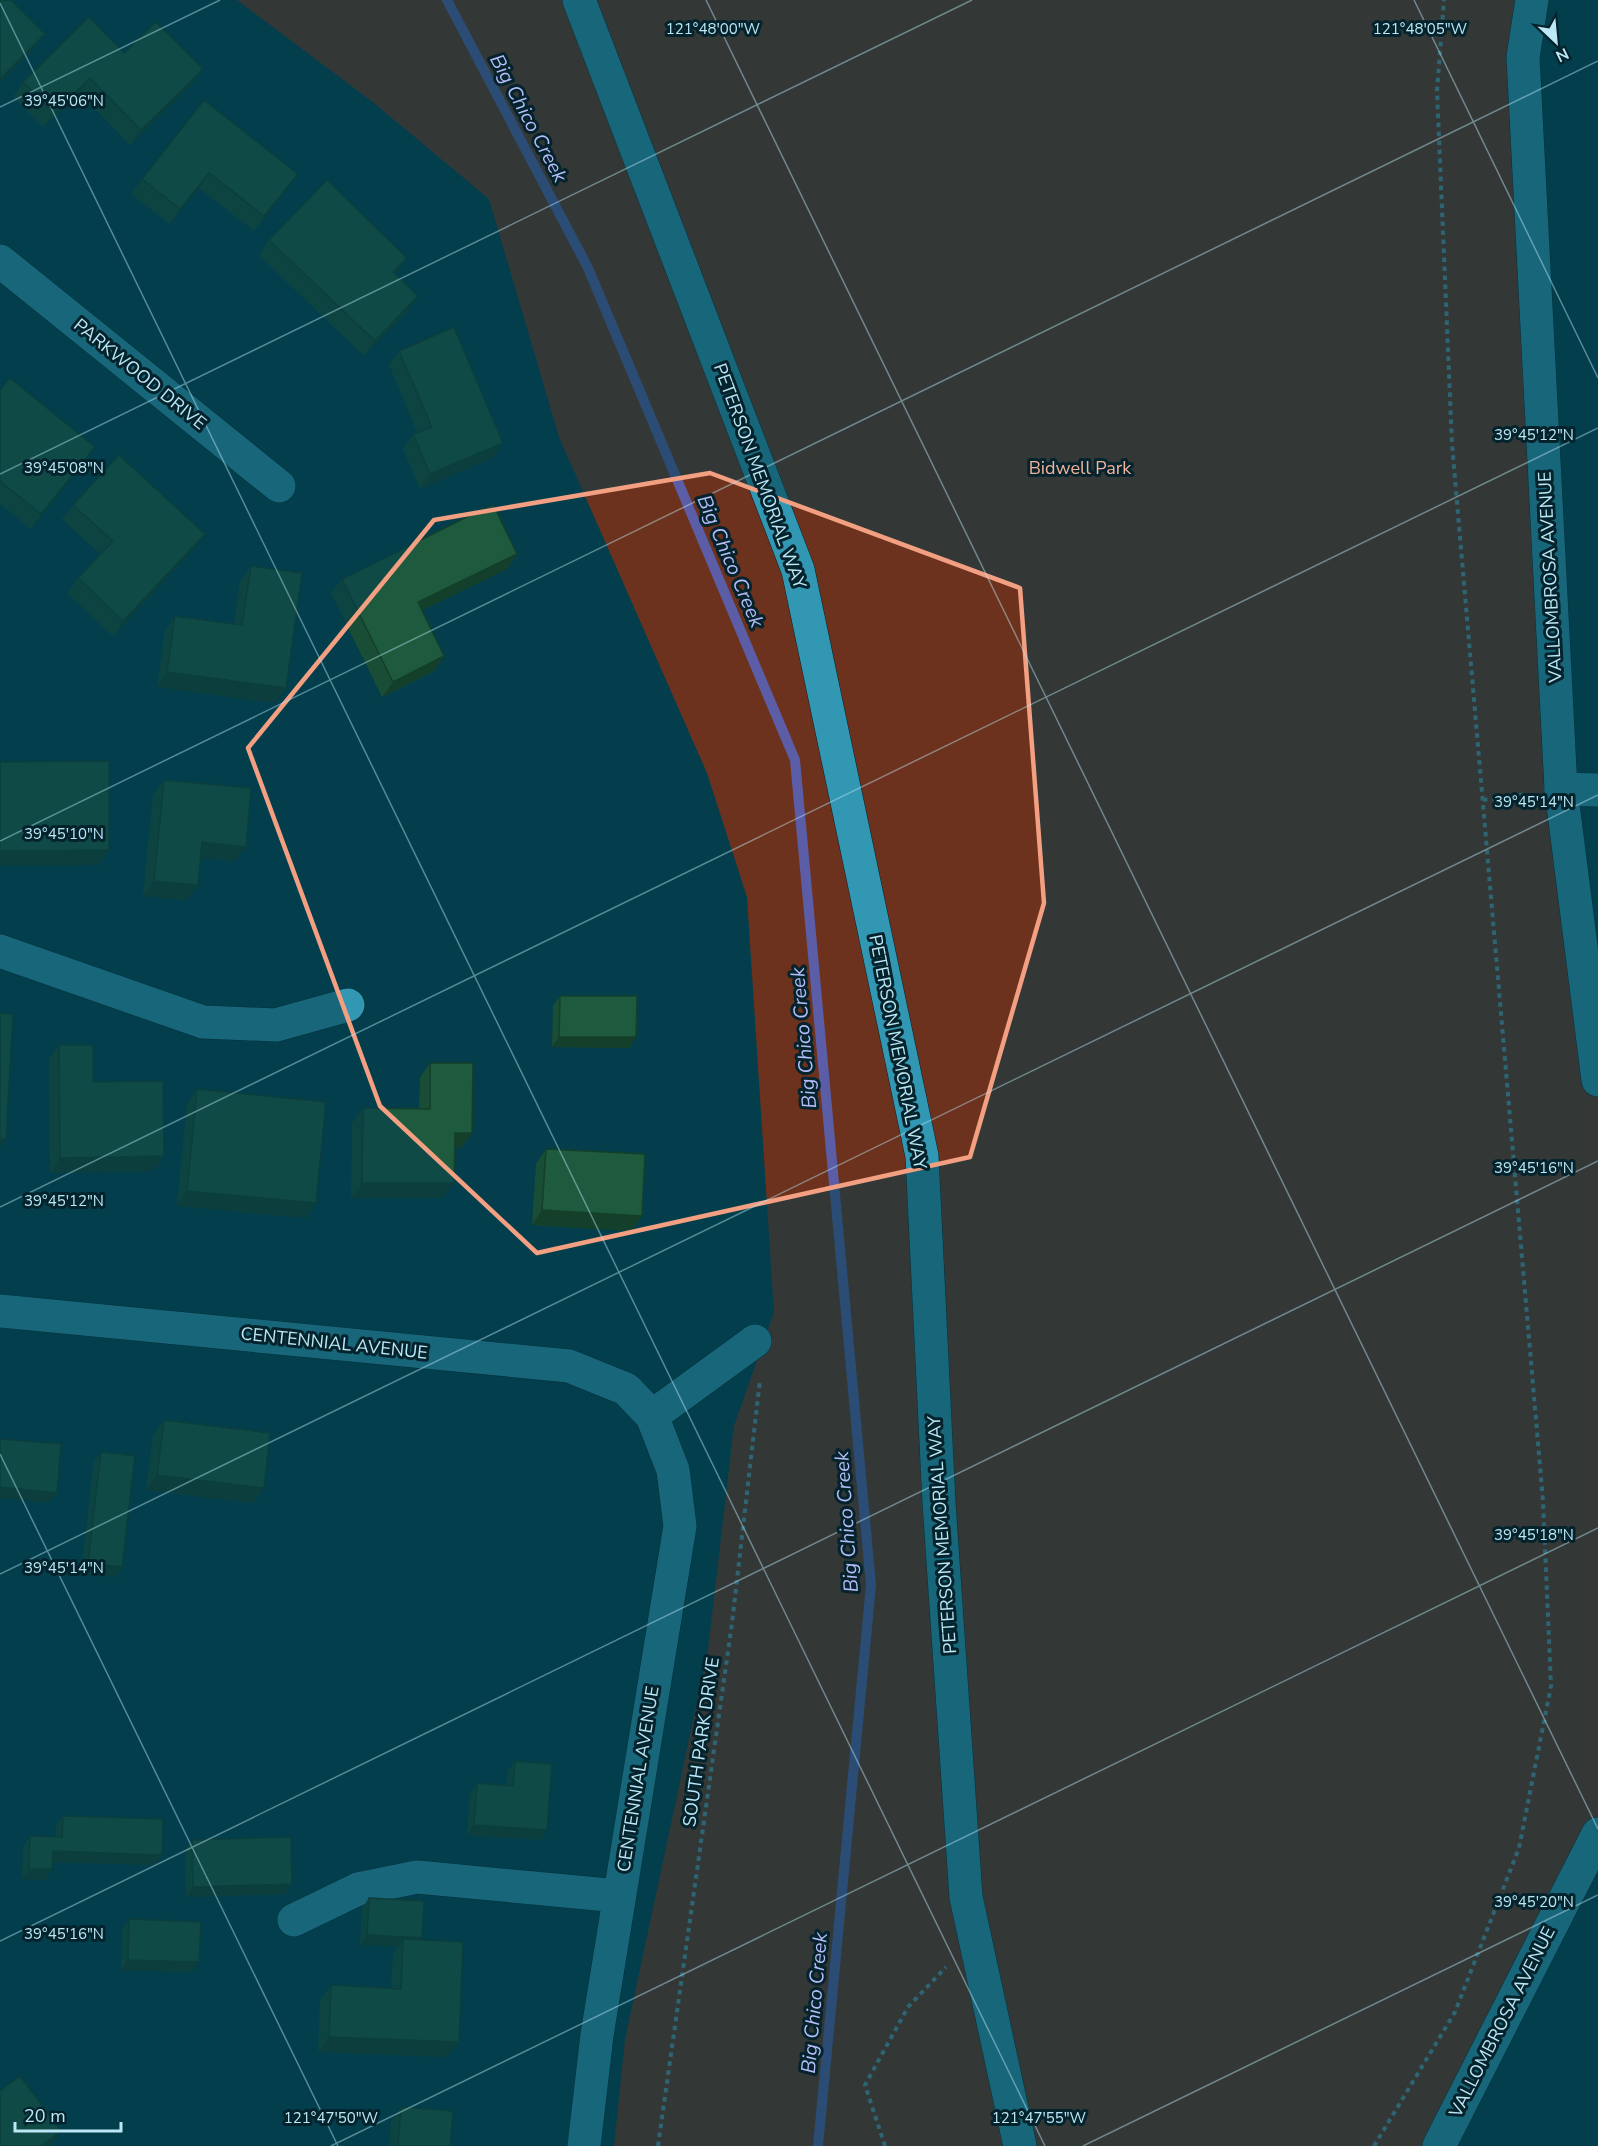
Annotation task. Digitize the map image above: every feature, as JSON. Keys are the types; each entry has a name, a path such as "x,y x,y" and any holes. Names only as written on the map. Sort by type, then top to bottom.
{"street":[{"name":"PETERSON MEMORIAL WAY","path":"579,0 798,570 922,1156 940,1515 966,1897 1020,2146"},
{"name":"VALLOMBROSA AVENUE","path":"1532,0 1523,57 1560,789 1598,1080"},
{"name":"PARKWOOD DRIVE","path":"0,261 279,486"},
{"path":"1560,789 1598,790"},
{"path":"0,951 203,1022 276,1025 348,1005"},
{"name":"CENTENNIAL AVENUE","path":"0,1311 569,1366 626,1389 652,1416 673,1470 680,1526 597,2036 584,2146"},
{"path":"652,1416 755,1341"},
{"name":"VALLOMBROSA AVENUE","path":"1438,2146 1598,1834"},
{"path":"294,1920 358,1889 417,1876 619,1896"}],"path":[{"path":"1374,2146 1455,2012 1519,1848 1551,1686 1543,1502 1452,444 1437,91 1444,0"},
{"path":"1483,800 1560,789"},
{"name":"SOUTH PARK DRIVE","path":"658,2146 732,1623 760,1383 755,1341"},
{"path":"885,2146 865,2085 908,2007 975,1936"}],"highlighted area":[{"path":"710,473 1020,588 1044,903 970,1157 537,1253 380,1106 248,748 434,520"}],"green space":[{"name":"Bidwell Park","path":"237,0 1532,0 1523,57 1598,1080 1598,1834 1439,2146 614,2146 625,2040 708,1650 734,1426 774,1312 747,897 707,773 559,437 489,199 374,103"}],"building":[{"path":"0,0 11,0 45,34 0,79"},
{"path":"89,17 124,53 156,22 203,69 141,130 90,78 54,113 23,82"},
{"path":"204,100 298,174 264,216 209,173 180,209 142,179"},
{"path":"327,180 407,258 393,272 418,296 375,341 269,240"},
{"path":"454,327 503,443 430,474 413,434 432,427 399,351"},
{"path":"10,378 95,447 41,514 0,481 0,390"},
{"path":"119,455 205,534 123,621 78,578 113,541 73,505"},
{"path":"493,504 517,554 418,602 444,656 393,682 342,579"},
{"path":"251,566 302,573 286,688 167,672 175,616 242,625"},
{"path":"109,761 109,850 0,851 0,762"},
{"path":"164,780 251,788 246,847 202,842 198,885 154,881"},
{"path":"560,996 637,996 636,1037 559,1037"},
{"path":"0,1013 13,1014 6,1139 0,1139"},
{"path":"59,1045 93,1045 93,1082 163,1081 164,1156 60,1158"},
{"path":"430,1063 473,1063 472,1133 455,1133 454,1183 362,1183 363,1108 430,1109"},
{"path":"197,1089 326,1102 316,1203 187,1191"},
{"path":"546,1149 645,1154 642,1216 542,1210"},
{"path":"164,1420 270,1433 264,1488 157,1475"},
{"path":"0,1439 61,1444 57,1493 0,1487"},
{"path":"101,1452 135,1456 122,1567 88,1563"},
{"path":"515,1761 552,1764 547,1830 474,1825 477,1783 513,1786"},
{"path":"63,1816 163,1819 162,1855 53,1851 52,1869 29,1869 30,1836 62,1837"},
{"path":"291,1837 292,1884 193,1887 192,1840"},
{"path":"369,1898 424,1901 422,1938 367,1935"},
{"path":"129,1919 201,1922 199,1962 128,1960"},
{"path":"403,1939 463,1942 459,2042 329,2037 331,1985 401,1989"},
{"path":"20,2076 61,2131 41,2146 0,2146 0,2091"},
{"path":"401,2107 453,2111 450,2146 398,2146"}],"waterway":[{"name":"Big Chico Creek","path":"447,0 588,268 795,760 871,1585 818,2146"}]}
